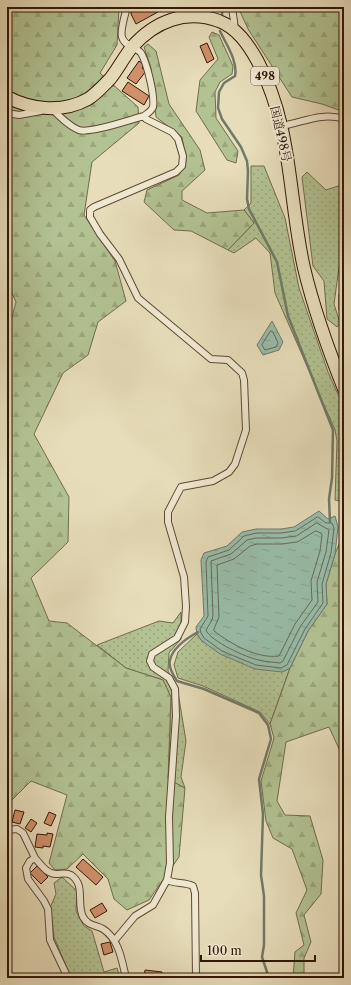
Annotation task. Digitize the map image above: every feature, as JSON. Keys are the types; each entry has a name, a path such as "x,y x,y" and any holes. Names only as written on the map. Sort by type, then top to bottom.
{"highway":[{"name":"国道498号","path":"7,97 29,106 52,109 74,106 90,98 110,78 132,47 152,28 170,20 192,16 208,17 225,24 236,31 250,48 266,79 282,126 289,163 295,219 311,298 324,340 344,389"}],"street":[{"path":"7,114 19,115 52,109 64,120 80,130 90,130 144,116 150,112 153,99 148,68 140,52 124,42 122,37 124,16 127,7"},
{"path":"232,7 236,31"},
{"path":"282,126 320,116 334,115 344,119"},
{"path":"115,940 135,916 153,905 167,880 170,863 169,817 176,716 175,689 168,678 153,667 150,661 152,654 177,638 185,622 186,606 184,577 168,522 168,512 182,487 213,481 229,472 235,464 246,430 244,380 242,373 228,360 210,359 138,298 119,259 100,234 90,217 90,210 94,207 176,172 182,166 183,156 178,139 172,132 146,119 144,116"},
{"path":"7,830 17,829 23,832 35,858 48,872 55,874 71,874 79,884 81,892 80,908 84,918 89,924 103,929 115,940 126,978"},
{"path":"35,858 30,861 26,868 28,879 48,909 50,940 68,978"},
{"path":"167,880 173,883 189,884 193,886 195,893 196,978"}],"green space":[{"path":"7,7 119,7 117,45 100,73 138,107 139,123 92,162 84,215 115,261 126,301 98,322 88,355 63,373 34,434 69,497 68,542 31,578 49,621 67,623 126,668 163,680 171,697 168,779 185,788 179,857 149,900 127,910 114,899 108,879 83,854 67,869 55,870 49,863 67,795 31,781 7,805 7,329 10,325 16,302 11,291 7,291"},
{"path":"238,7 344,7 344,112 322,104 292,97 248,29"},
{"path":"212,32 219,35 233,66 232,74 220,82 215,92 216,118 238,151 236,163 227,160 196,111 200,80 218,59 209,37"},
{"path":"148,44 156,51 169,104 200,150 205,170 182,191 182,200 207,213 244,210 254,223 228,250 191,231 174,230 144,202 147,190 179,175 186,162 182,137 156,117 151,68 144,47"},
{"path":"251,166 264,166 285,218 299,288 328,372 344,408 344,502 335,500 337,441 335,430 275,293 270,253 256,238 234,253 228,250 254,223 244,210 251,203"},
{"path":"307,172 326,190 341,185 344,179 344,263 339,267 334,304 340,323 337,327 327,319 324,281 313,266 302,177"},
{"path":"344,532 344,752 340,751 329,727 286,742 277,801 285,815 310,816 323,860 321,894 304,915 311,942 304,958 304,978 293,978 295,952 304,945 296,913 307,890 292,849 273,838 266,821 261,781 274,738 270,724 290,668 308,631 327,604 326,584 335,554"},
{"path":"181,612 181,639 169,653 168,671 177,686 186,741 181,777 185,788 168,780 171,698 163,680 126,668 97,645 159,621 173,623"},
{"path":"197,634 202,641 282,672 290,668 270,724 260,712 203,686 178,678 174,665 178,652"},
{"path":"62,877 77,891 76,911 84,926 92,931 104,972 117,968 120,978 71,978 54,937 50,908 56,894 54,883"}],"water":[{"path":"272,321 283,342 279,350 263,355 257,345"},
{"path":"319,511 328,519 335,516 338,527 335,554 326,584 327,604 308,631 290,668 282,672 255,669 220,654 202,641 197,634 196,627 204,616 201,560 204,553 227,546 242,532 256,529 281,529 294,527"}],"building":[{"path":"132,7 167,7 136,24 131,14"},
{"path":"207,43 214,59 207,63 200,46"},
{"path":"139,61 144,65 142,68 146,71 136,84 127,78"},
{"path":"128,82 149,96 144,105 122,91"},
{"path":"339,294 344,294 344,310 339,310"},
{"path":"15,810 24,812 20,824 12,822"},
{"path":"49,812 56,815 51,826 44,823"},
{"path":"31,819 37,823 31,832 25,828"},
{"path":"47,833 53,834 50,847 35,847 37,834 47,835"},
{"path":"83,859 103,877 96,885 76,867"},
{"path":"37,866 48,877 41,884 30,873"},
{"path":"102,903 107,911 95,918 90,910"},
{"path":"110,942 113,952 104,955 101,944"},
{"path":"145,970 162,972 161,978 144,978"}],"waterway":[{"path":"222,14 223,7"},
{"path":"220,31 235,64 235,76 224,83 219,92 218,108 222,119 241,147 247,161 247,199 249,209 277,262 288,316 333,430 332,478 329,499 330,522"},
{"path":"198,632 181,643 174,651 170,660 172,674 177,681 204,689 259,713 268,725 271,739 259,779 263,814 261,875 264,896 264,945 262,957 269,978"}]}
